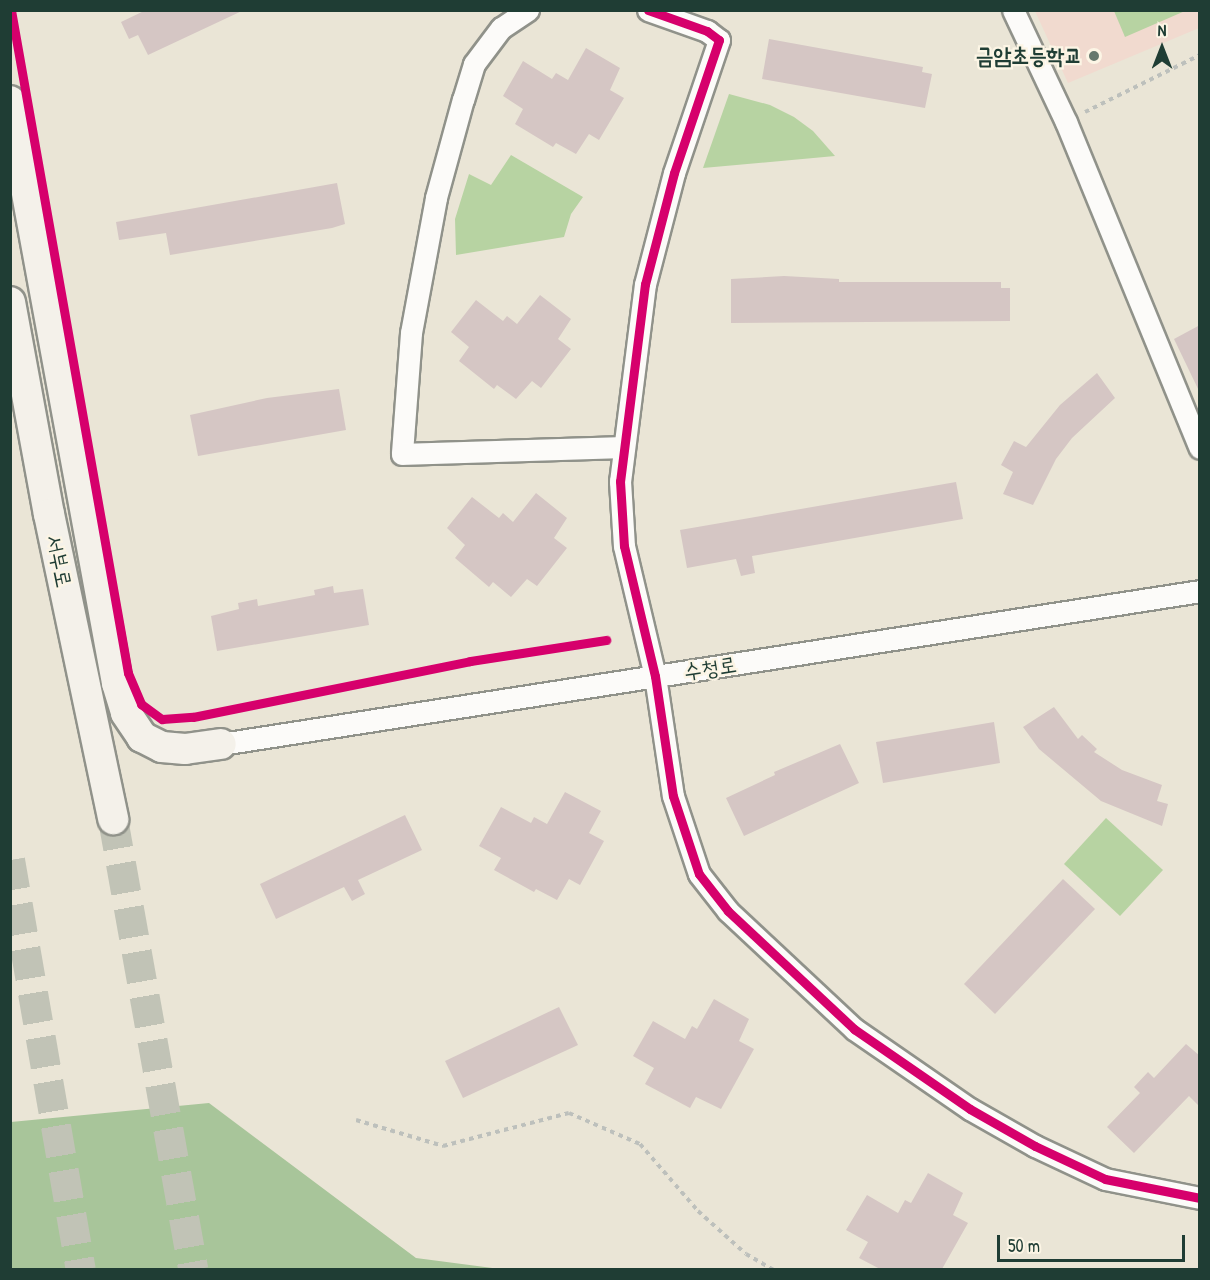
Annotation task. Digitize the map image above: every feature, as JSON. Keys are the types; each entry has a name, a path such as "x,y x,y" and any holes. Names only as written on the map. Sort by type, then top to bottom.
{"main road":[{"path":"10,101 117,683 126,713 142,737 162,747 185,750 221,744"},
{"name":"서부로","path":"10,302 49,514 113,819"}],"street":[{"path":"528,10 501,28 474,63 461,108 436,198 411,333 402,454 622,447"},
{"path":"648,10 707,31 719,40 719,49 674,173 645,284 622,447 624,546 655,676 673,796 699,874 728,911 789,970 854,1029 911,1069 1035,1146 1105,1179 1200,1198"},
{"path":"1014,10 1066,122 1200,448"},
{"name":"수청로","path":"221,744 1200,591"}],"path":[{"path":"1066,122 1200,55"},
{"path":"356,1120 443,1146 568,1113 640,1144 698,1211 746,1254 774,1269"}],"shaded area":[{"name":"금암초등학교","path":"1035,11 1199,11 1199,28 1068,83"}],"green space":[{"path":"1114,11 1185,11 1125,37"},
{"path":"729,94 770,105 794,117 813,131 835,156 703,168"},
{"path":"511,155 583,197 571,214 564,237 456,255 455,219 469,174 491,185"},
{"path":"1106,818 1163,870 1120,916 1064,864"},
{"path":"209,1103 416,1258 500,1269 11,1269 11,1122"}],"building":[{"path":"146,10 244,10 148,55 138,35 129,39 121,22"},
{"path":"769,39 923,67 922,72 932,74 925,108 762,79"},
{"path":"586,48 620,68 610,90 624,98 599,140 589,134 576,154 556,143 553,147 515,124 523,109 503,96 523,61 552,79 556,73 568,80"},
{"path":"337,183 345,224 332,228 170,255 166,233 119,240 116,222"},
{"path":"784,276 839,279 839,282 1001,282 1001,288 1010,288 1010,321 731,323 731,279"},
{"path":"540,295 571,319 558,339 571,349 541,388 532,381 516,399 497,385 494,389 459,361 469,347 451,332 476,300 503,321 507,316 517,324"},
{"path":"1200,325 1200,393 1174,339"},
{"path":"1097,373 1115,398 1072,438 1056,459 1033,505 1003,494 1013,472 1001,465 1014,441 1026,447 1060,405"},
{"path":"339,389 346,430 198,456 190,415 267,398"},
{"path":"956,482 963,519 752,556 755,573 741,576 736,559 687,568 680,530"},
{"path":"536,493 567,518 554,538 567,548 537,586 527,579 511,597 493,582 489,587 455,558 465,545 447,528 472,497 499,518 503,513 513,522"},
{"path":"333,586 334,593 363,589 369,625 217,651 211,616 239,609 238,603 257,599 258,606 315,595 314,590"},
{"path":"1054,707 1078,739 1082,735 1097,749 1094,752 1122,770 1162,785 1157,801 1168,804 1162,826 1101,801 1039,749 1023,727"},
{"path":"994,722 1000,763 883,783 876,742"},
{"path":"840,744 859,783 744,836 726,798 775,775 774,772"},
{"path":"565,792 601,811 589,833 604,841 580,885 569,879 557,900 536,889 534,892 494,870 501,858 479,846 501,807 531,823 534,817 547,824"},
{"path":"405,815 422,850 358,880 365,894 352,901 344,887 276,919 260,884"},
{"path":"1063,879 1095,909 995,1014 964,984"},
{"path":"714,999 749,1019 739,1041 754,1049 721,1109 696,1097 690,1108 645,1084 654,1068 633,1056 653,1021 685,1039 692,1026 697,1029"},
{"path":"559,1007 578,1045 463,1098 445,1061"},
{"path":"1186,1044 1200,1056 1200,1107 1189,1096 1134,1153 1107,1127 1140,1093 1134,1087 1148,1072 1154,1078"},
{"path":"928,1173 963,1193 953,1215 968,1223 942,1269 880,1269 859,1258 868,1242 846,1230 867,1195 898,1213 905,1200 911,1203"}],"tunnel":[{"path":"113,819 193,1270"},
{"path":"10,860 81,1270"}],"cycle path":[{"path":"11,10 128,673 141,704 162,719 193,717 470,661 606,640"},
{"path":"648,10 707,31 719,40 674,173 645,284 620,481 624,546 655,676 673,796 699,874 728,911 854,1029 970,1109 1035,1146 1105,1179 1200,1198"}],"place":[{"name":"금암초등학교","path":"1094,56"}]}
